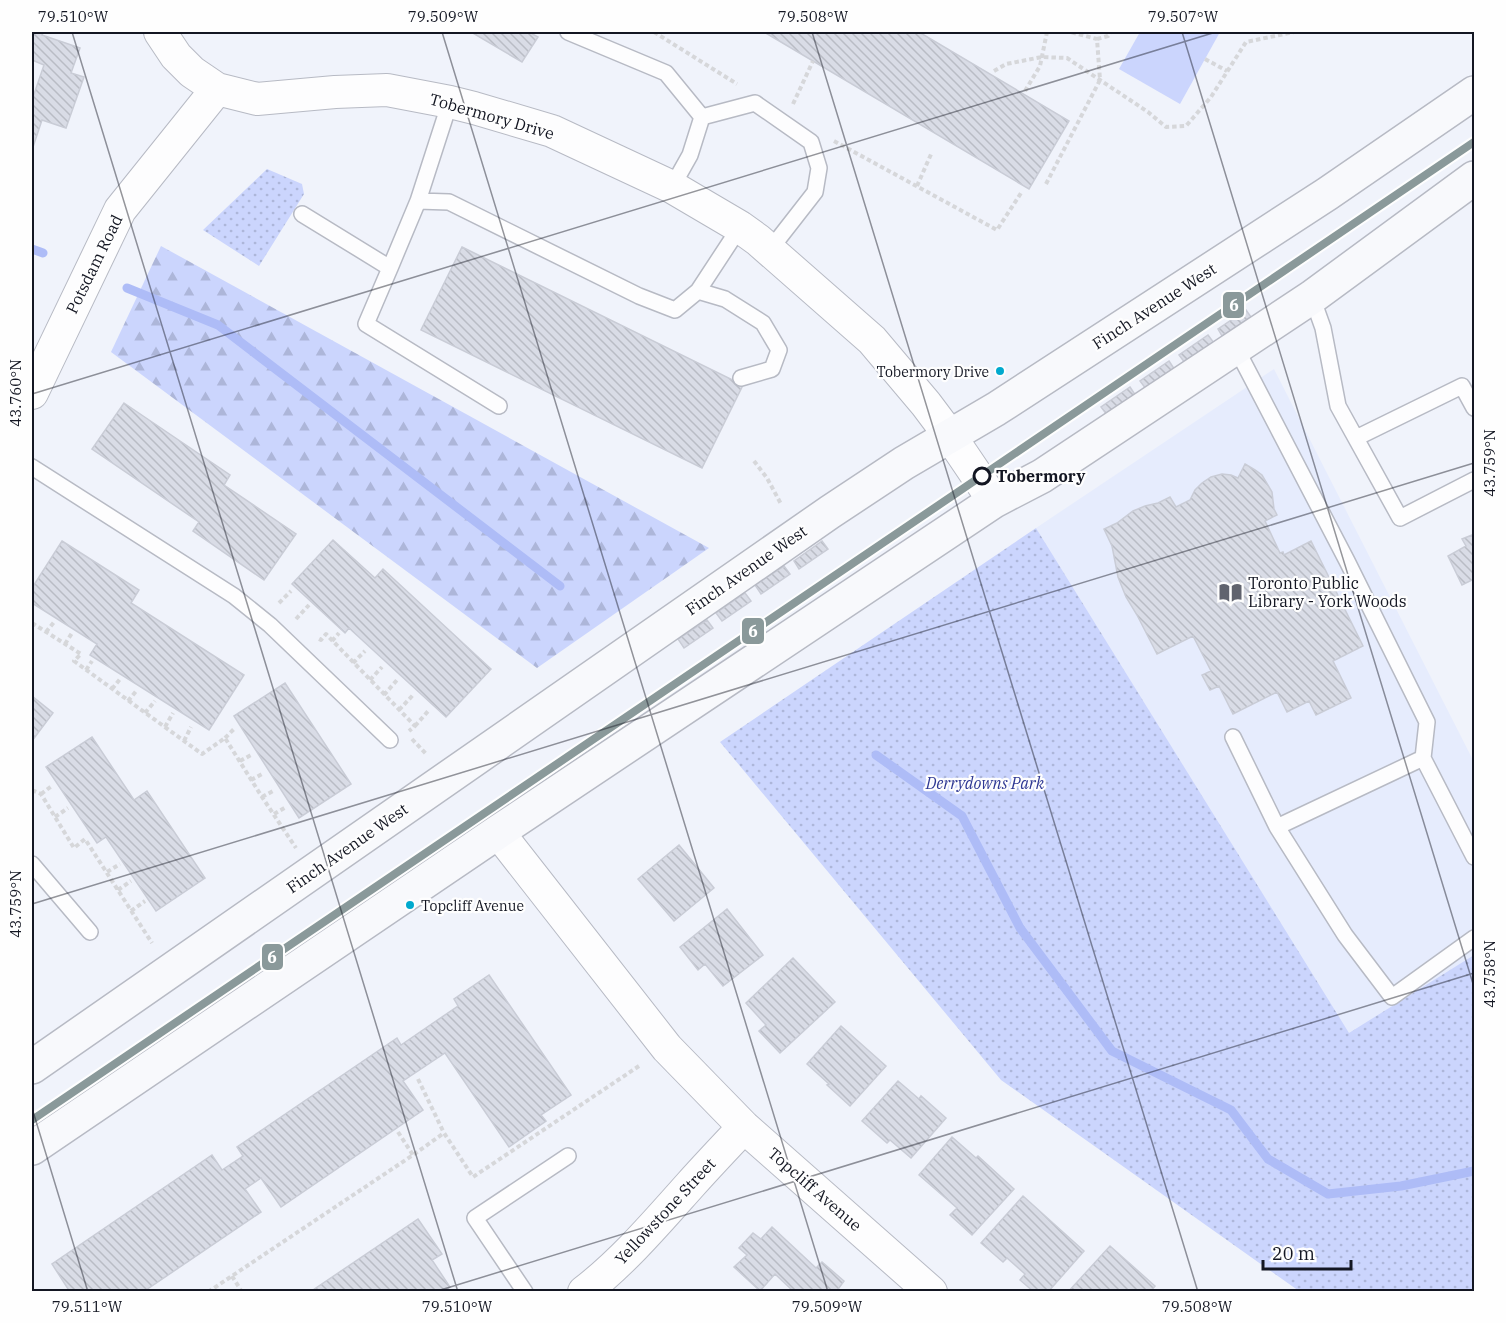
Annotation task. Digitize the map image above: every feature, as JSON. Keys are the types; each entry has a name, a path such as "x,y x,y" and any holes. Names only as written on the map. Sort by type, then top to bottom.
{"main road":[{"name":"Finch Avenue West","path":"32,1067 830,512 904,463 996,409 1327,194 1474,93"},
{"path":"32,1148 498,832 994,501 1042,476 1312,297 1474,178"}],"street":[{"name":"Tobermory Drive","path":"160,32 176,56 192,72 217,89 257,99 387,90 450,102 552,131 672,187 740,227 872,340 927,404 994,501"},
{"name":"Potsdam Road","path":"32,393 120,210 217,89"},
{"name":"Topcliff Avenue","path":"498,832 667,1048 744,1127 931,1292"},
{"name":"Yellowstone Street","path":"584,1292 600,1280 647,1233 744,1127"}],"lane":[{"path":"569,32 666,73 702,117"},
{"path":"450,102 418,201 366,324 499,406"},
{"path":"702,117 755,104 811,142 819,168 815,192 769,251"},
{"path":"672,187 690,155 702,117"},
{"path":"418,201 450,202 639,296 675,310 698,291 740,227"},
{"path":"302,214 390,268"},
{"path":"698,291 725,299 763,323 779,350 772,369 741,378"},
{"path":"1312,297 1323,328 1338,406 1400,518 1474,480"},
{"path":"1236,348 1347,561 1427,722 1423,758 1474,857"},
{"path":"1356,438 1462,386 1474,408"},
{"path":"32,467 234,596 270,625 390,740"},
{"path":"1233,737 1277,827 1345,935 1392,997 1474,938"},
{"path":"1277,827 1423,758"},
{"path":"32,864 90,932"},
{"path":"525,1292 475,1218 568,1156"}],"path":[{"path":"654,32 742,86"},
{"path":"1025,91 1040,66 1047,32"},
{"path":"1070,32 1097,39 1108,36 1111,32"},
{"path":"994,71 1006,64 1042,57 1066,58 1148,111 1166,127 1186,126 1210,97 1246,42 1294,32"},
{"path":"1046,184 1100,80 1097,39"},
{"path":"1205,59 1227,71"},
{"path":"783,123 813,61"},
{"path":"832,140 997,230 1021,193"},
{"path":"917,186 932,152"},
{"path":"754,461 767,478 781,504"},
{"path":"278,605 291,591"},
{"path":"296,620 309,605"},
{"path":"46,632 54,622"},
{"path":"32,623 81,654 74,661 202,754 235,728"},
{"path":"65,644 72,633"},
{"path":"332,641 339,633"},
{"path":"353,663 365,651"},
{"path":"86,670 92,661"},
{"path":"370,680 382,667"},
{"path":"112,689 120,679"},
{"path":"384,694 397,680"},
{"path":"128,701 137,690"},
{"path":"399,710 412,695"},
{"path":"146,713 155,701"},
{"path":"415,726 429,710"},
{"path":"165,727 173,713"},
{"path":"184,741 191,727"},
{"path":"225,738 296,849"},
{"path":"240,761 251,755"},
{"path":"251,780 264,773"},
{"path":"41,794 53,785"},
{"path":"32,790 41,794 74,848 86,839 152,943"},
{"path":"262,797 273,791"},
{"path":"274,814 286,807"},
{"path":"55,817 68,808"},
{"path":"107,872 120,864"},
{"path":"118,890 131,881"},
{"path":"131,911 145,902"},
{"path":"418,1079 444,1133 473,1177 639,1066"},
{"path":"398,1132 413,1155"},
{"path":"208,1292 444,1133"},
{"path":"232,1276 242,1292"}],"shaded area":[{"path":"1274,369 1474,762 1474,955 1349,1034 1036,528"}],"green space":[{"path":"1140,32 1220,32 1180,104 1119,69"},
{"path":"267,169 302,184 304,194 259,266 203,230"},
{"path":"161,246 709,548 537,668 111,352"},
{"name":"Derrydowns Park","path":"1036,528 1349,1033 1474,955 1474,1291 1299,1291 1001,1080 720,742"}],"building":[{"path":"32,32 43,32 42,35 80,48 71,73 84,77 66,128 42,120 32,150 32,100 44,65 32,60"},
{"path":"471,32 529,32 538,37 522,62"},
{"path":"764,32 919,32 1069,121 1029,189"},
{"path":"462,247 743,385 702,468 421,330"},
{"path":"1246,310 1251,317 1222,336 1218,329"},
{"path":"1208,335 1214,343 1185,363 1179,355"},
{"path":"1169,361 1175,370 1146,389 1140,381"},
{"path":"1130,387 1136,396 1107,415 1101,407"},
{"path":"124,403 230,475 224,485 296,534 264,580 193,531 199,522 92,449"},
{"name":"Toronto Public Library - York Woods","path":"1245,464 1262,475 1272,492 1277,515 1265,521 1280,553 1283,552 1284,555 1311,541 1363,646 1333,661 1351,698 1316,715 1309,701 1287,712 1277,692 1233,714 1219,686 1210,690 1202,675 1211,671 1193,636 1157,654 1126,597 1118,577 1112,546 1104,529 1133,511 1170,497 1176,507 1190,500 1195,490 1211,477 1222,474 1238,478"},
{"path":"1472,535 1474,579 1462,585 1448,556 1466,546 1462,539"},
{"path":"333,540 375,578 383,569 491,669 446,717 349,628 345,633 292,584"},
{"path":"62,541 139,590 131,603 244,675 209,730 90,655 97,644 32,603 32,588"},
{"path":"822,541 828,549 799,569 794,561"},
{"path":"784,566 790,574 761,594 755,585"},
{"path":"745,593 751,601 722,621 716,613"},
{"path":"707,620 713,628 684,648 678,639"},
{"path":"285,683 351,784 299,818 234,716"},
{"path":"32,696 53,713 32,741"},
{"path":"92,737 134,800 147,791 205,878 156,911 106,837 97,843 46,767"},
{"path":"679,845 714,888 674,921 638,879"},
{"path":"727,909 763,955 723,986 705,964 698,970 680,947"},
{"path":"793,958 835,1002 780,1053 759,1031 766,1025 746,1003"},
{"path":"489,975 571,1095 541,1115 546,1121 509,1147 445,1053 403,1081 423,1110 281,1207 261,1178 245,1189 261,1212 143,1292 70,1292 52,1264 212,1155 222,1170 243,1156 237,1147 397,1038 401,1045 458,1006 454,999"},
{"path":"841,1026 886,1066 850,1106 807,1064"},
{"path":"898,1081 919,1099 921,1096 946,1118 911,1158 890,1140 887,1143 862,1121"},
{"path":"952,1137 976,1158 978,1156 1014,1189 972,1235 950,1215 957,1208 919,1175"},
{"path":"1023,1196 1084,1251 1048,1292 1034,1292 1020,1280 1025,1274 1007,1258 1003,1262 981,1243"},
{"path":"418,1219 442,1254 432,1260 450,1287 443,1292 310,1292"},
{"path":"772,1227 816,1268 822,1262 844,1281 836,1292 790,1292 792,1290 775,1274 760,1291 734,1267 747,1255 739,1248 753,1233 761,1239"},
{"path":"1110,1246 1155,1286 1150,1292 1068,1292"}],"waterway":[{"path":"32,249 43,253"},
{"path":"127,288 218,325 560,586"},
{"path":"876,755 962,816 1020,928 1112,1051 1231,1110 1268,1159 1328,1194 1401,1186 1474,1171"}],"transit line":[{"name":"6","path":"32,1120 1474,142"}],"place":[{"name":"Tobermory Drive","path":"1000,371"},
{"name":"Tobermory","path":"982,476"},
{"name":"Toronto Public Library - York Woods","path":"1230,592"},
{"name":"Topcliff Avenue","path":"410,905"}]}
